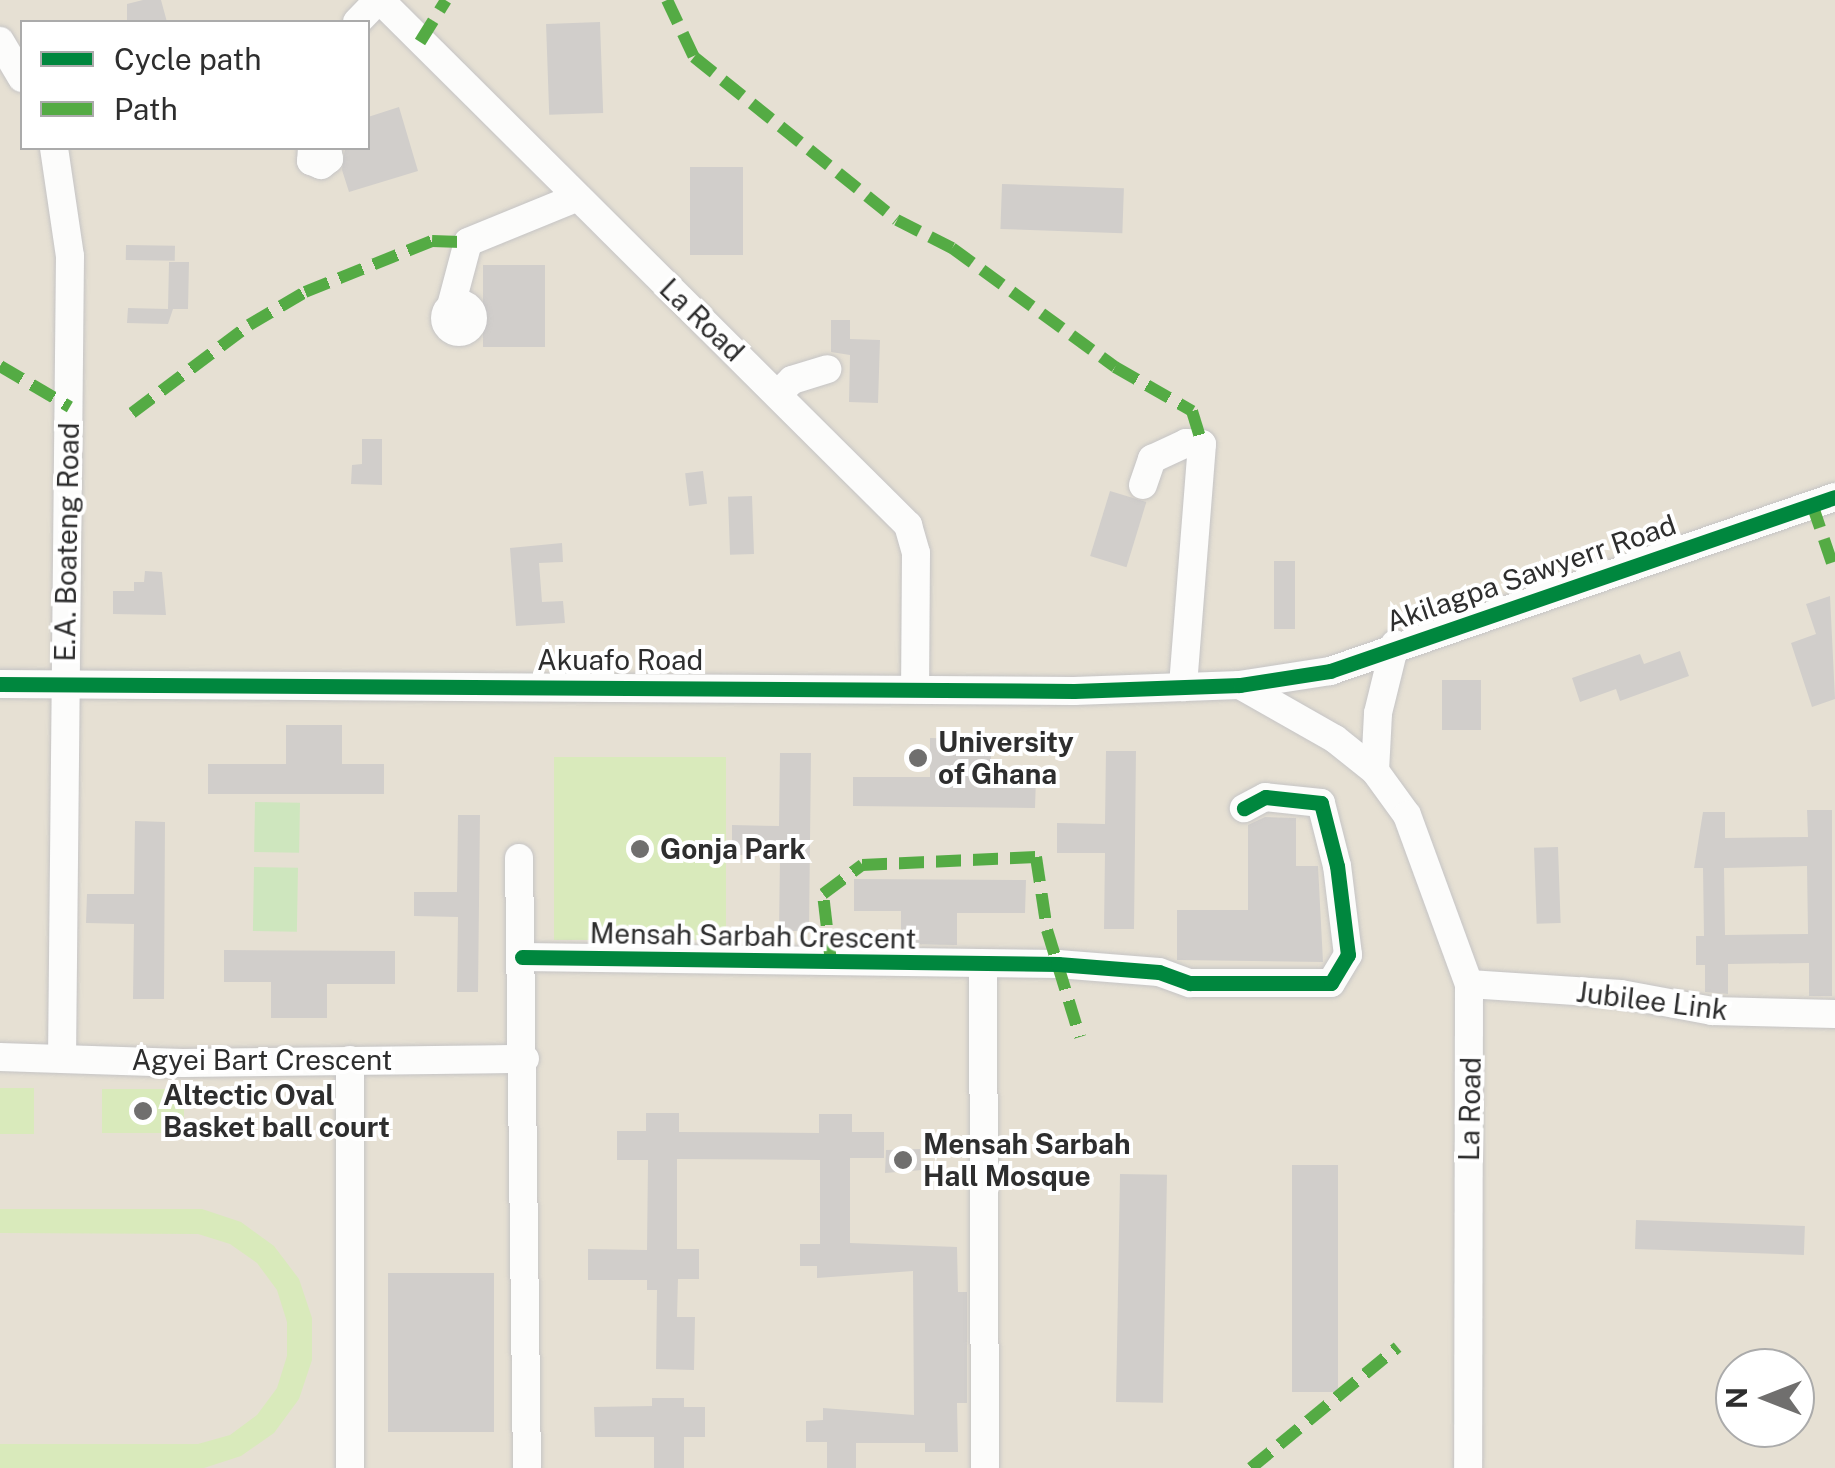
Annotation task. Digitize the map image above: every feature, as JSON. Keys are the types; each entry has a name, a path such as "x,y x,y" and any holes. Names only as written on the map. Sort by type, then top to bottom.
{"street":[{"path":"359,20 379,0"},
{"name":"La Road","path":"379,0 576,198 876,486 914,535 915,687"},
{"path":"0,41 20,75"},
{"name":"E.A. Boateng Road","path":"54,150 70,256 62,1058"},
{"path":"312,150 311,160 321,165 329,159 327,150"},
{"path":"452,306 468,242 576,198"},
{"path":"778,394 792,380 827,369"},
{"path":"1143,485 1152,460 1186,442 1202,444 1182,687"},
{"name":"Akilagpa Sawyerr Road","path":"1240,684 1330,671 1395,644 1835,497"},
{"path":"1375,770 1378,714 1395,644"},
{"name":"Akuafo Road","path":"0,684 1240,684"},
{"name":"La Road","path":"1240,684 1375,770 1407,815 1470,984 1468,1468"},
{"name":"Mensah Sarbah Crescent","path":"522,957 984,967 1058,964 1224,984 1311,986 1338,979 1348,954 1338,866 1320,803 1265,797 1244,808"},
{"path":"520,858 527,1468"},
{"path":"984,967 985,1468"},
{"name":"Jubilee Link","path":"1470,984 1622,994 1712,1011 1835,1014"},
{"name":"Agyei Bart Crescent","path":"0,1057 524,1059"},
{"path":"350,1060 350,1468"}],"shaded area":[{"name":"University of Ghana","path":"0,0 1835,0 1835,1468 0,1468"}],"green space":[{"name":"Gonja Park","path":"554,757 726,757 726,940 554,940"},
{"path":"255,802 300,803 299,853 254,852"},
{"path":"254,867 298,868 297,932 253,931"},
{"path":"0,1088 34,1088 34,1134 0,1134"},
{"name":"Altectic Oval Basket ball court","path":"102,1089 184,1089 184,1133 102,1133"},
{"path":"0,1209 202,1209 241,1222 274,1246 299,1279 312,1318 312,1360 299,1399 274,1433 241,1456 204,1468 0,1468 0,1444 198,1444 230,1435 257,1415 277,1388 287,1356 287,1322 277,1290 257,1263 230,1244 198,1234 0,1233"}],"building":[{"path":"161,0 166,20 127,20 127,4"},
{"path":"600,22 603,113 549,115 546,24"},
{"path":"399,107 418,171 349,192 342,170 345,150 370,150 370,116"},
{"path":"690,167 743,167 743,255 690,255"},
{"path":"1002,184 1124,188 1122,233 1000,229"},
{"path":"126,245 175,246 175,261 126,260"},
{"path":"169,262 189,262 188,309 173,309 168,324 127,323 128,308 168,309"},
{"path":"483,265 545,265 545,347 483,347"},
{"path":"831,320 850,320 850,339 880,340 878,403 849,402 850,355 831,352"},
{"path":"362,439 382,439 382,485 351,484 352,465 362,464"},
{"path":"703,471 707,504 689,506 685,473"},
{"path":"1110,491 1146,502 1126,567 1090,556"},
{"path":"752,496 754,554 730,555 728,497"},
{"path":"562,543 563,562 539,563 542,602 563,601 565,623 516,626 510,548"},
{"path":"1274,561 1295,561 1295,629 1274,629"},
{"path":"145,571 162,572 166,615 113,614 113,591 134,591 134,582 144,582"},
{"path":"1830,596 1835,699 1812,707 1791,643 1816,634 1806,604"},
{"path":"1680,651 1689,676 1620,701 1616,689 1580,702 1572,678 1640,654 1644,664"},
{"path":"1442,680 1481,680 1481,730 1442,730"},
{"path":"286,725 342,725 342,764 384,764 384,794 208,794 208,764 286,764"},
{"path":"930,738 991,739 991,776 1036,777 1035,808 853,806 853,777 930,777"},
{"path":"1106,751 1136,751 1134,929 1104,929 1105,853 1057,853 1057,823 1105,824"},
{"path":"780,753 811,753 809,931 779,931 780,855 732,855 732,825 779,826"},
{"path":"1807,810 1832,810 1832,996 1809,996 1809,963 1728,964 1728,994 1705,992 1705,965 1696,965 1696,936 1704,936 1703,868 1694,868 1703,812 1725,812 1725,838 1808,837","holes":["1807,866 1808,934 1725,935 1724,868"]},
{"path":"458,815 480,815 478,992 457,992 458,917 414,916 414,892 457,892"},
{"path":"1265,817 1296,818 1296,866 1318,866 1323,962 1177,960 1177,910 1248,910 1248,825"},
{"path":"135,821 165,822 164,999 133,999 134,924 86,923 87,894 134,894"},
{"path":"1558,847 1561,923 1537,924 1534,848"},
{"path":"854,879 1026,880 1025,913 957,913 957,945 901,944 901,911 854,911"},
{"path":"224,950 395,951 395,984 327,984 327,1018 271,1018 271,982 224,982"},
{"path":"646,1113 679,1113 679,1132 819,1133 819,1114 852,1114 852,1132 884,1132 884,1158 850,1158 850,1243 957,1247 958,1292 967,1292 967,1403 957,1403 958,1452 925,1452 925,1443 856,1443 856,1468 827,1468 827,1442 806,1442 806,1421 823,1420 823,1408 914,1415 913,1271 817,1278 817,1266 800,1266 800,1244 820,1244 820,1160 677,1159 677,1249 699,1249 699,1279 678,1279 677,1317 695,1317 694,1370 656,1369 657,1290 647,1290 647,1280 588,1280 588,1249 647,1250 648,1160 617,1160 617,1131 646,1131"},
{"name":"Mensah Sarbah Hall Mosque","path":"920,1149 922,1170 885,1173 886,1150"},
{"path":"1292,1165 1338,1165 1338,1392 1292,1392"},
{"path":"1120,1174 1167,1175 1163,1403 1116,1402"},
{"path":"1636,1220 1805,1226 1804,1255 1635,1249"},
{"path":"388,1273 494,1273 494,1432 388,1432"},
{"path":"652,1398 684,1398 684,1407 705,1407 705,1437 684,1437 684,1468 654,1468 654,1437 595,1437 594,1407 652,1406"}],"marked path":[{"path":"420,42 446,0"},
{"path":"667,0 694,57 897,220 952,248 1115,367 1192,411 1202,444"},
{"path":"132,413 249,325 305,292 432,241 468,242"},
{"path":"0,366 70,407"},
{"path":"1812,504 1835,572"},
{"path":"831,962 823,894 862,865 1036,857 1047,930 1080,1037"},
{"path":"1251,1468 1398,1347"}],"cycle path":[{"path":"0,684 1074,691 1240,685 1330,671 1835,497"},
{"path":"522,957 1058,964 1159,972 1190,983 1331,983 1348,955 1337,866 1321,803 1265,797 1244,808"}],"place":[{"name":"University of Ghana","path":"918,758"},
{"name":"Gonja Park","path":"640,849"},
{"name":"Altectic Oval Basket ball court","path":"143,1111"},
{"name":"Mensah Sarbah Hall Mosque","path":"903,1160"}]}
